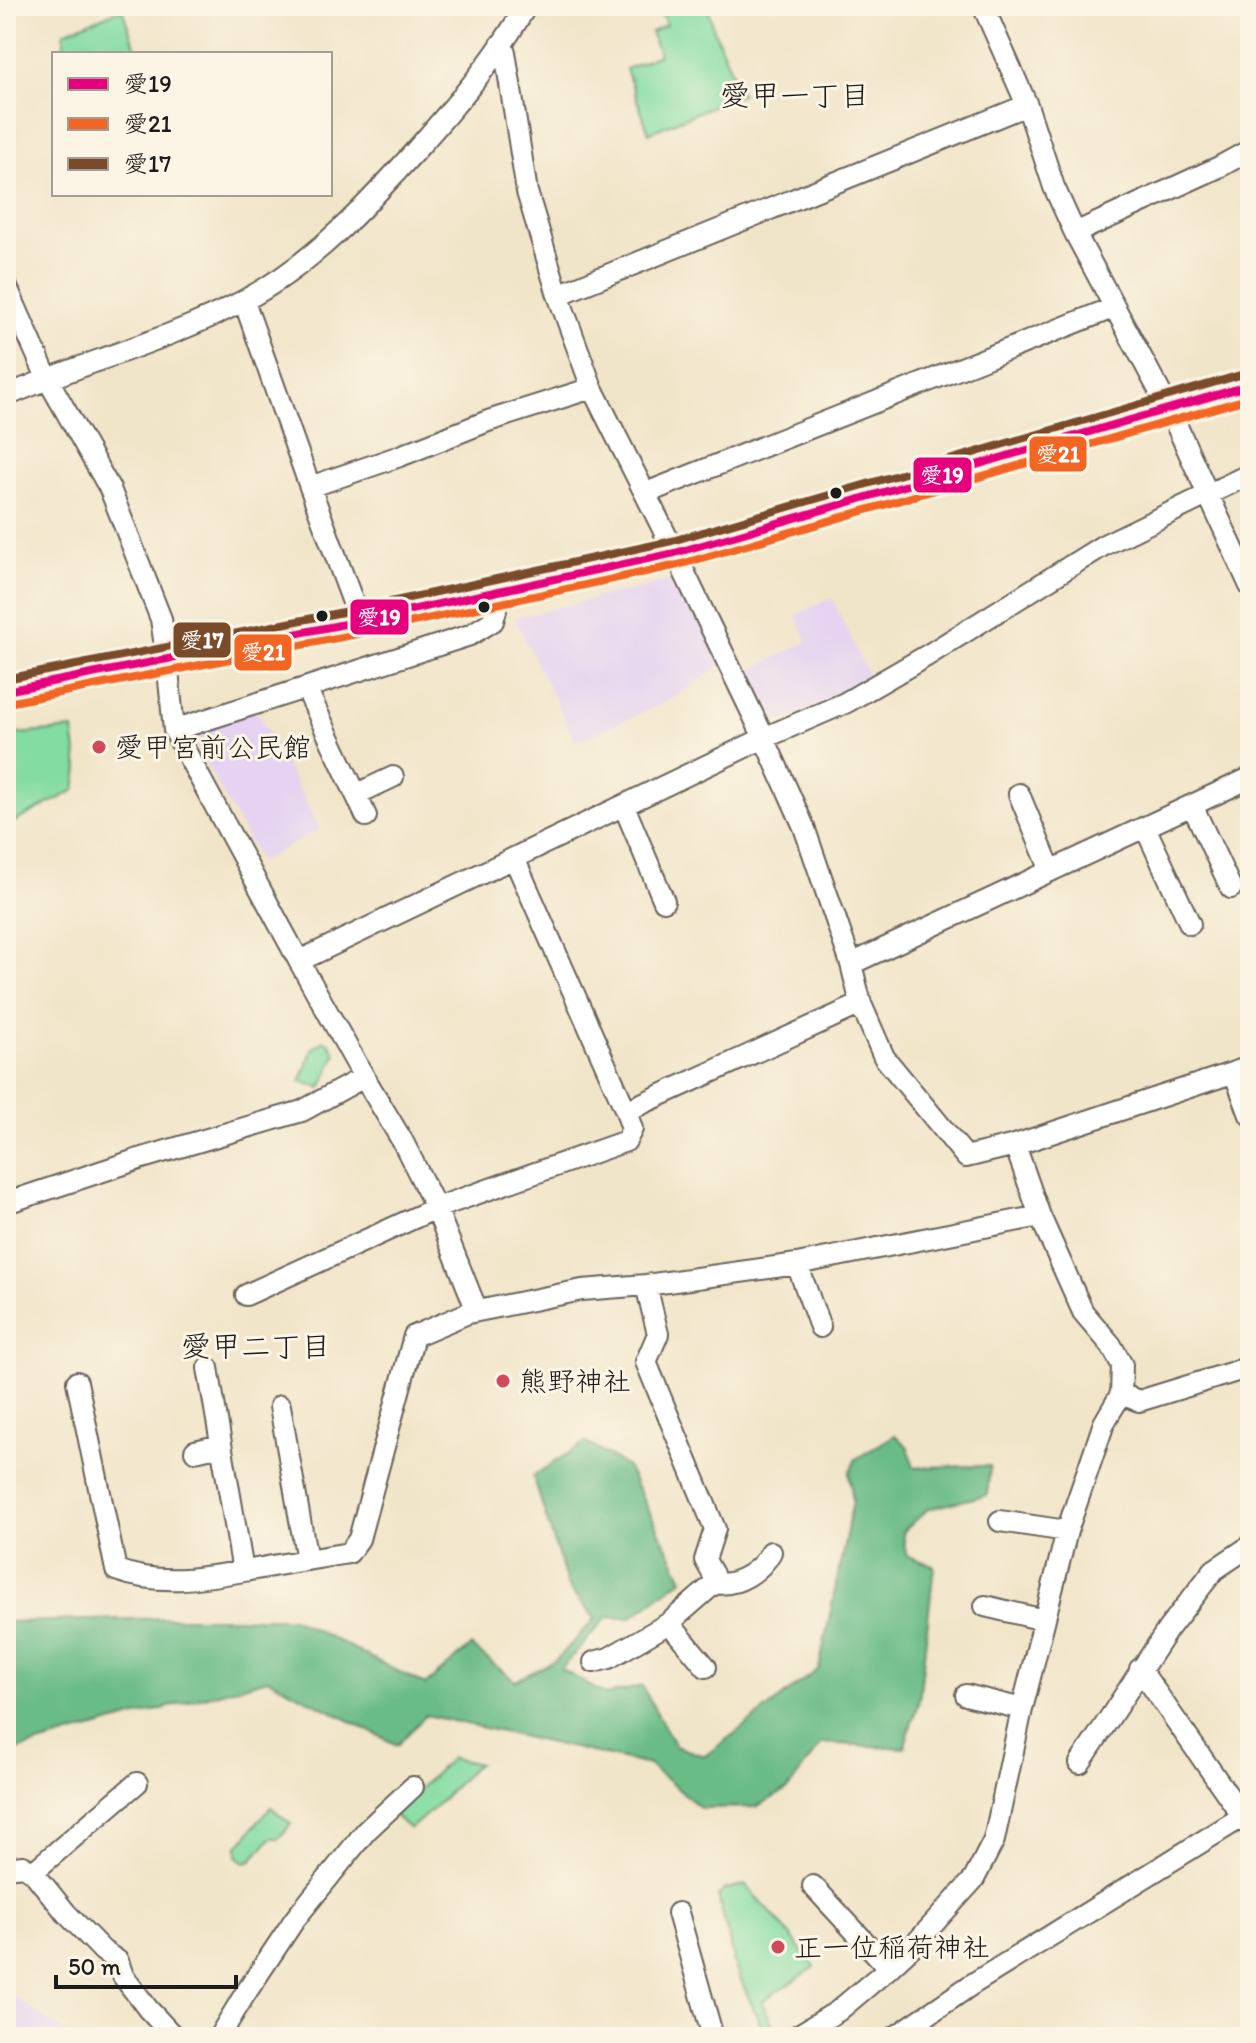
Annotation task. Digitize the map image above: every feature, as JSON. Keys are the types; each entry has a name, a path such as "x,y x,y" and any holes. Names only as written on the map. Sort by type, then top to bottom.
{"street":[{"path":"983,6 1027,105 1054,187 1075,233 1169,409 1250,586"},
{"path":"6,396 194,325 244,301 290,273 366,205 457,103 531,7"},
{"path":"501,44 505,52 527,192 558,295 592,388 675,553 804,827 851,964 861,1004 884,1057 966,1157 1015,1145 1242,1069 1250,1115"},
{"path":"558,295 1027,105"},
{"path":"1075,233 1250,150"},
{"path":"6,285 47,378 110,489 161,619 174,730 299,961 403,1142 436,1208 477,1311"},
{"path":"244,301 360,621"},
{"path":"646,493 1115,307"},
{"path":"6,691 360,621 675,553 1250,385"},
{"path":"310,487 488,421 592,388"},
{"path":"299,961 764,738 845,703 1104,545 1250,474"},
{"path":"174,730 470,635 493,621 496,610 493,593"},
{"path":"306,688 366,816"},
{"path":"357,794 393,777"},
{"path":"851,964 1250,778"},
{"path":"1019,794 1051,871"},
{"path":"1192,805 1230,877"},
{"path":"624,806 664,901"},
{"path":"1145,827 1184,900 1190,924"},
{"path":"246,1295 297,1260 626,1141 632,1129 626,1111 514,858"},
{"path":"626,1111 861,1004"},
{"path":"6,1203 139,1159 302,1111 364,1077"},
{"path":"795,2037 838,2011 916,1943 974,1879 994,1840 1022,1709 1067,1531 1104,1423 1121,1394 1122,1365 1111,1345 1083,1312 1040,1216 1015,1145"},
{"path":"77,1382 116,1570 134,1577 190,1580 349,1553 359,1539 414,1336 477,1311 582,1290 646,1285 797,1264 1040,1216"},
{"path":"797,1264 820,1327"},
{"path":"646,1285 658,1334 646,1362 715,1529 705,1560 715,1583"},
{"path":"1121,1394 1139,1401 1250,1367"},
{"path":"208,1368 243,1571"},
{"path":"280,1406 307,1560"},
{"path":"195,1451 221,1445"},
{"path":"1000,1521 1067,1531"},
{"path":"1080,1763 1140,1669 1214,1570 1250,1546"},
{"path":"715,1583 726,1585 742,1580 766,1561 771,1552"},
{"path":"594,1662 609,1658 669,1623 715,1583"},
{"path":"985,1606 1044,1620"},
{"path":"669,1623 706,1667"},
{"path":"895,2037 971,1985 1247,1819 1140,1669"},
{"path":"966,1695 1022,1709"},
{"path":"33,1872 124,1785"},
{"path":"219,2037 295,1919 366,1831 413,1787"},
{"path":"6,1868 23,1866 33,1872 66,1913 103,1951 118,1961 123,1976 174,2037"},
{"path":"813,1886 889,1968"},
{"path":"678,1913 713,2037"}],"shaded area":[{"path":"680,578 724,663 673,699 575,740 514,618"},
{"path":"832,598 869,677 786,720 769,720 747,672 808,641 795,615"},
{"path":"256,709 320,829 260,862 193,740 197,729"},
{"path":"6,1991 65,2033 65,2037 6,2037"}],"green space":[{"path":"659,6 708,6 713,28 741,94 649,133 626,69 659,55 651,32 666,25"},
{"path":"122,9 137,52 64,52 64,32"},
{"path":"73,729 78,768 75,790 6,826 6,735"},
{"path":"325,1041 336,1054 321,1088 301,1081 313,1048"},
{"path":"895,1435 908,1447 914,1467 990,1466 987,1495 928,1509 903,1532 906,1555 934,1566 919,1700 904,1748 822,1743 787,1790 756,1807 701,1808 649,1765 426,1715 397,1745 268,1679 6,1753 6,1622 292,1618 425,1685 471,1646 515,1681 556,1660 595,1619 568,1586 533,1476 586,1442 627,1467 683,1579 630,1618 607,1617 561,1669 606,1695 642,1686 675,1746 705,1756 819,1669 853,1501 849,1473 856,1459"},
{"path":"451,1758 479,1764 410,1829 393,1814"},
{"path":"271,1807 291,1824 279,1838 271,1838 252,1860 245,1862 237,1856 237,1847"},
{"path":"745,1885 815,1967 764,2000 776,2031 766,2037 732,1960 718,1896 725,1889"}],"transit line":[{"name":"愛17","path":"6,679 358,609 672,541 1247,373"},
{"name":"愛19","path":"6,691 360,621 675,553 1250,385"},
{"name":"愛21","path":"8,703 362,633 678,565 1250,398"}],"place":[{"name":"愛甲宮前公民館","path":"99,747"},
{"name":"熊野神社","path":"503,1381"},
{"name":"正一位稲荷神社","path":"778,1947"}],"district":[{"name":"愛甲一丁目","path":"795,95"},
{"name":"愛甲二丁目","path":"256,1346"}]}
